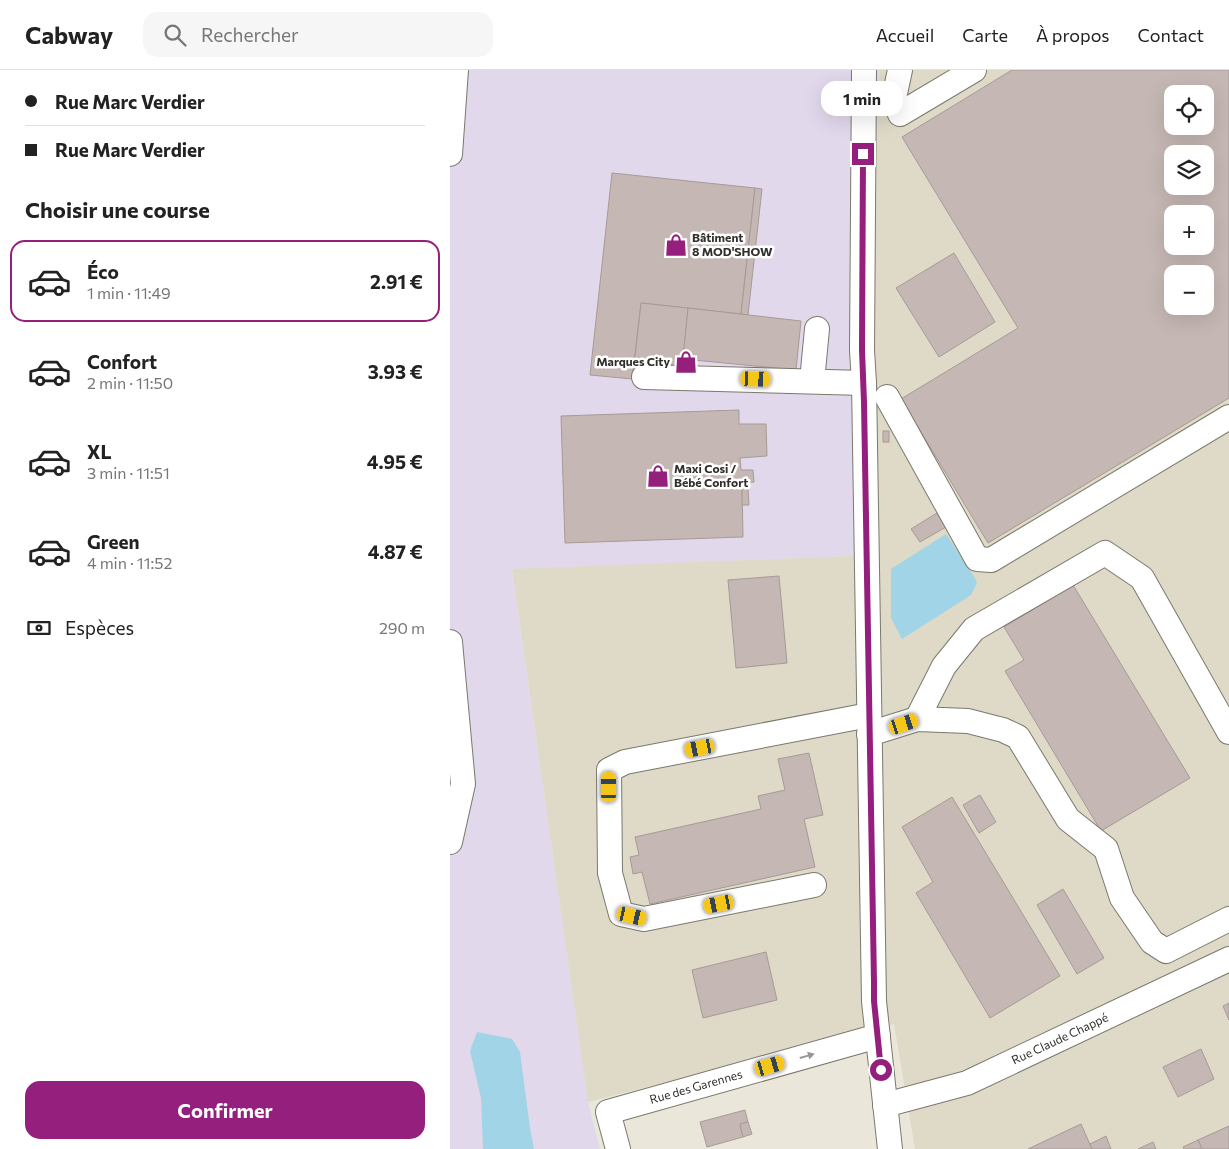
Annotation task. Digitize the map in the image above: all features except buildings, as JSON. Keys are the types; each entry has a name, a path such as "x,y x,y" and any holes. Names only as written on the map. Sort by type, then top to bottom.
{"street":[{"path":"450,154 456,70"},
{"path":"864,70 862,350 874,1001 890,1149"},
{"path":"900,70 894,98 900,114 974,70"},
{"path":"812,381 818,329"},
{"path":"644,377 864,383"},
{"path":"887,397 977,559 991,560 1229,416"},
{"path":"916,719 944,666 974,629 1105,553 1142,578 1229,732"},
{"path":"450,642 463,784 450,842"},
{"path":"814,885 644,919 621,914 610,873 609,770 625,762 869,725 916,719 968,721 1003,730 1018,737 1068,819 1106,849 1122,898 1152,942 1166,951 1229,919"},
{"name":"Rue Claude Chappé","path":"885,1105 966,1083 1229,959"},
{"name":"Rue des Garennes","path":"618,1149 608,1112 878,1036"}],"shaded area":[{"path":"450,70 880,70 855,556 512,570 588,1102 600,1149 450,1149"},
{"path":"880,70 1229,70 1229,1149 915,1149 894,1024 588,1102 512,569 855,556"}],"water":[{"path":"946,534 977,583 971,595 902,639 891,618 891,569"},
{"path":"477,1032 512,1039 520,1052 534,1149 483,1149 481,1098 470,1051"}],"place":[{"name":"Bâtiment 8 MOD'SHOW","path":"676,245"},
{"name":"Marques City","path":"686,362"},
{"name":"Maxi Cosi / Bébé Confort","path":"658,476"}],"route":[{"path":"863,154 862,350 874,1001 881,1070"}]}
